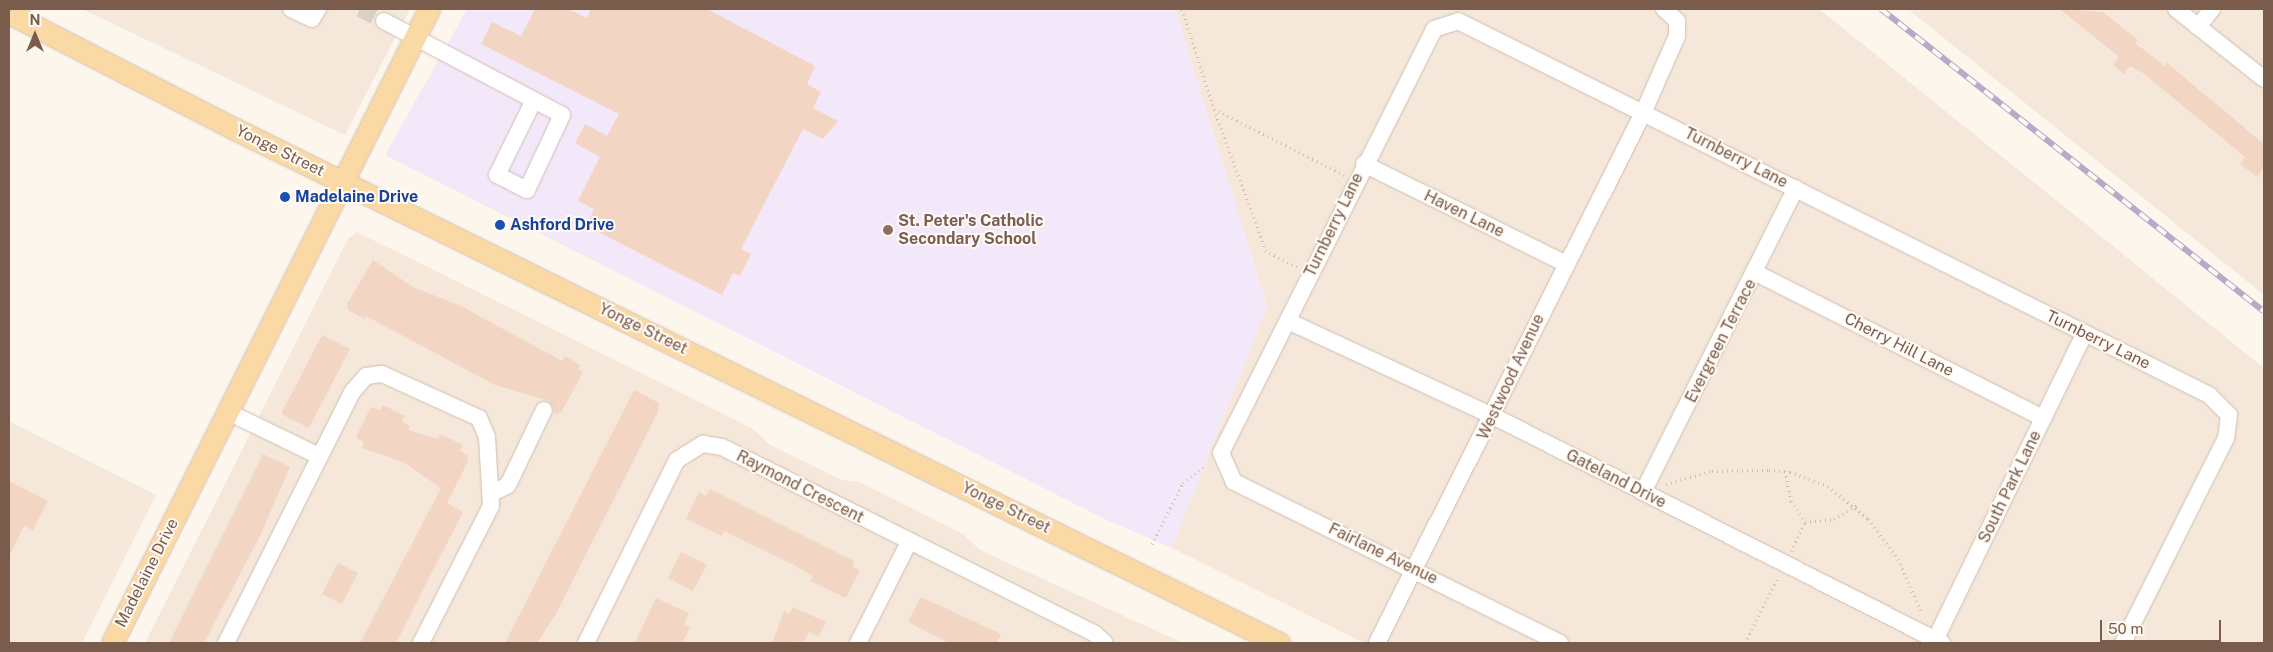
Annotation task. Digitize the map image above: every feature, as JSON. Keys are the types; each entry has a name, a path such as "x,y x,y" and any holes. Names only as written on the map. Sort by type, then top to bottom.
{"main road":[{"path":"343,181 429,9"},
{"name":"Yonge Street","path":"9,13 343,181 1279,643"},
{"name":"Madelaine Drive","path":"112,643 343,181"}],"street":[{"path":"291,9 312,19 318,9"},
{"name":"Westwood Avenue","path":"1377,643 1493,416 1564,263 1644,111 1677,36 1677,21 1664,9"},
{"path":"2176,9 2264,79"},
{"path":"2198,27 2212,9"},
{"name":"Turnberry Lane","path":"1221,453 1288,321 1364,164 1434,29 1458,21 1644,111 2084,334 2209,395 2229,415 2226,438 2123,643"},
{"path":"384,22 533,102 562,115 527,190 496,175 533,102"},
{"name":"Haven Lane","path":"1364,164 1564,263"},
{"name":"Evergreen Terrace","path":"1643,492 1756,273 1796,188"},
{"name":"Cherry Hill Lane","path":"1756,273 2043,418"},
{"name":"Gateland Drive","path":"1288,321 1493,416 1938,642"},
{"name":"South Park Lane","path":"1938,642 2084,334"},
{"path":"226,643 319,456 360,381 374,374 391,375 479,418 487,437 491,506 421,643"},
{"path":"491,494 508,485 544,410"},
{"path":"228,412 319,456"},
{"name":"Raymond Crescent","path":"586,643 677,460 703,444 722,447 1095,634 1105,643"},
{"name":"Fairlane Avenue","path":"1221,453 1234,482 1414,569 1560,643"},
{"path":"858,643 909,542"}],"path":[{"path":"1182,9 1214,109 1266,251 1290,264"},
{"path":"1214,109 1336,171"},
{"path":"1152,544 1183,483 1204,467"},
{"path":"1666,484 1712,471 1785,471 1815,480 1857,505 1898,559 1922,611"},
{"path":"1785,471 1791,501 1805,522"},
{"path":"1805,522 1834,519 1857,505"},
{"path":"1745,643 1805,522"}],"shaded area":[{"path":"82,9 410,9 345,135"},
{"name":"St. Peter's Catholic Secondary School","path":"467,9 1175,9 1267,306 1172,548 1109,521 385,155"},
{"path":"1175,9 1819,9 2264,368 2264,643 1364,643 1172,548 1267,306"},
{"path":"1908,9 2264,9 2264,295"},
{"path":"357,232 726,415 753,429 770,445 842,480 860,482 963,534 980,550 1183,643 145,643 348,239"},
{"path":"9,421 156,495 82,643 9,643"}],"building":[{"path":"535,9 568,9 587,18 591,9 707,9 815,66 807,84 821,92 813,108 838,121 823,139 803,129 741,249 751,254 740,276 733,273 722,295 586,226 594,209 578,201 600,157 575,143 585,124 607,136 619,114 481,44 492,22 521,36"},
{"path":"2060,9 2103,12 2138,40 2135,43 2165,66 2167,63 2264,144 2264,167 2257,177 2240,164 2245,157 2143,73 2130,66 2124,74 2113,65 2119,57"},
{"path":"373,260 413,287 461,306 562,361 565,356 580,365 578,370 583,372 562,411 556,415 549,401 495,385 366,316 365,319 348,310 347,304"},
{"path":"322,335 350,349 309,428 281,414"},
{"path":"634,390 659,403 658,412 556,614 537,643 505,643"},
{"path":"383,405 405,416 402,422 410,426 408,430 438,439 440,434 463,445 460,451 468,455 467,463 447,503 463,512 396,643 360,643 441,488 403,462 362,448 364,443 356,437 371,407 380,410"},
{"path":"263,454 290,467 260,536 204,643 169,643"},
{"path":"9,481 48,501 33,530 24,526 9,557"},
{"path":"710,489 854,561 853,567 860,570 846,598 810,581 813,576 792,564 724,531 722,536 686,519 699,492 706,496"},
{"path":"681,552 707,565 693,591 668,578"},
{"path":"338,563 358,573 342,604 322,594"},
{"path":"921,597 1001,634 997,643 949,643 908,622"},
{"path":"656,598 689,613 684,625 690,628 682,643 635,643"},
{"path":"793,607 826,622 818,637 809,632 804,641 772,643 784,611 789,614"}],"tunnel":[{"path":"360,9 384,21"}],"railway":[{"path":"1881,9 2264,311"}],"place":[{"name":"Madelaine Drive","path":"285,197"},
{"name":"Ashford Drive","path":"500,225"},
{"name":"St. Peter's Catholic Secondary School","path":"888,230"}]}
